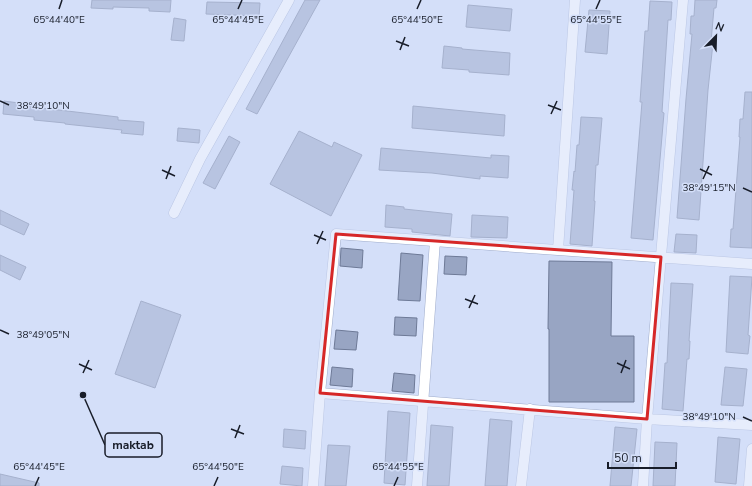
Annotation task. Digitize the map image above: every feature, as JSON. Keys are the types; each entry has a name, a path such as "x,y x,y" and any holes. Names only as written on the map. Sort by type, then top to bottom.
{"street":[{"path":"174,213 200,159 289,0"},
{"path":"558,250 575,0"},
{"path":"643,486 647,419 683,0"},
{"path":"313,486 320,392 336,234 752,264"},
{"path":"417,486 435,241"},
{"path":"320,392 647,419 752,425"},
{"path":"521,486 530,409"},
{"path":"749,486 752,449"}],"highlighted area":[{"path":"336,234 661,257 647,419 320,393"}],"building":[{"path":"92,0 171,0 170,12 149,11 149,8 91,8"},
{"path":"305,0 320,0 257,114 246,109"},
{"path":"695,0 717,0 716,8 714,8 711,42 713,43 708,90 699,220 677,218 692,34 690,34 691,16 694,16"},
{"path":"650,1 672,2 671,20 668,20 662,112 664,113 653,240 631,238 642,102 640,102 645,31 648,31"},
{"path":"207,2 260,3 259,16 206,14"},
{"path":"468,5 512,9 510,31 466,27"},
{"path":"589,10 610,11 607,54 585,52"},
{"path":"174,18 186,20 184,41 171,40"},
{"path":"444,46 510,53 509,75 442,68"},
{"path":"745,92 752,92 752,248 730,247 731,229 733,229 740,119 743,119"},
{"path":"4,101 26,104 25,106 118,117 118,120 144,122 143,135 121,133 122,130 34,120 34,117 3,114"},
{"path":"413,106 505,115 504,136 412,128"},
{"path":"581,117 602,118 598,165 596,165 592,246 570,244 574,190 572,190 577,145 579,145"},
{"path":"178,128 200,130 199,143 177,141"},
{"path":"299,131 332,147 334,142 362,155 331,216 270,184"},
{"path":"229,136 240,142 215,189 203,183"},
{"path":"381,148 491,158 491,155 509,156 508,178 480,176 480,179 432,173 379,170"},
{"path":"386,205 404,207 404,209 452,214 450,236 412,232 412,229 385,227"},
{"path":"0,210 29,224 24,235 0,224"},
{"path":"472,215 508,217 507,238 471,237"},
{"path":"676,234 697,235 696,253 674,252"},
{"path":"341,248 363,250 362,268 340,266"},
{"path":"401,253 423,255 420,301 398,300"},
{"path":"0,255 26,267 20,280 0,270"},
{"path":"445,256 467,257 466,275 444,274"},
{"path":"549,261 612,262 611,336 634,336 634,402 549,402"},
{"path":"730,276 752,277 748,354 726,352"},
{"path":"671,283 693,284 689,359 687,359 683,411 662,409 665,363 667,363"},
{"path":"141,301 181,315 155,388 115,374"},
{"path":"395,317 417,318 416,336 394,335"},
{"path":"336,330 358,332 356,350 334,349"},
{"path":"332,367 353,369 352,387 330,385"},
{"path":"725,367 747,369 743,406 721,405"},
{"path":"394,373 415,375 414,393 392,391"},
{"path":"388,411 410,413 405,485 384,483"},
{"path":"490,419 512,421 507,486 485,486"},
{"path":"431,425 453,427 449,486 427,486"},
{"path":"615,427 637,429 631,486 610,486"},
{"path":"284,429 306,431 305,449 283,447"},
{"path":"718,437 740,439 736,484 715,482"},
{"path":"655,442 677,443 675,486 653,486"},
{"path":"328,445 350,446 346,486 325,486"},
{"path":"282,466 303,468 302,486 280,484"},
{"path":"0,474 39,483 39,486 0,486"}],"place":[{"name":"maktab","path":"83,395"}]}
